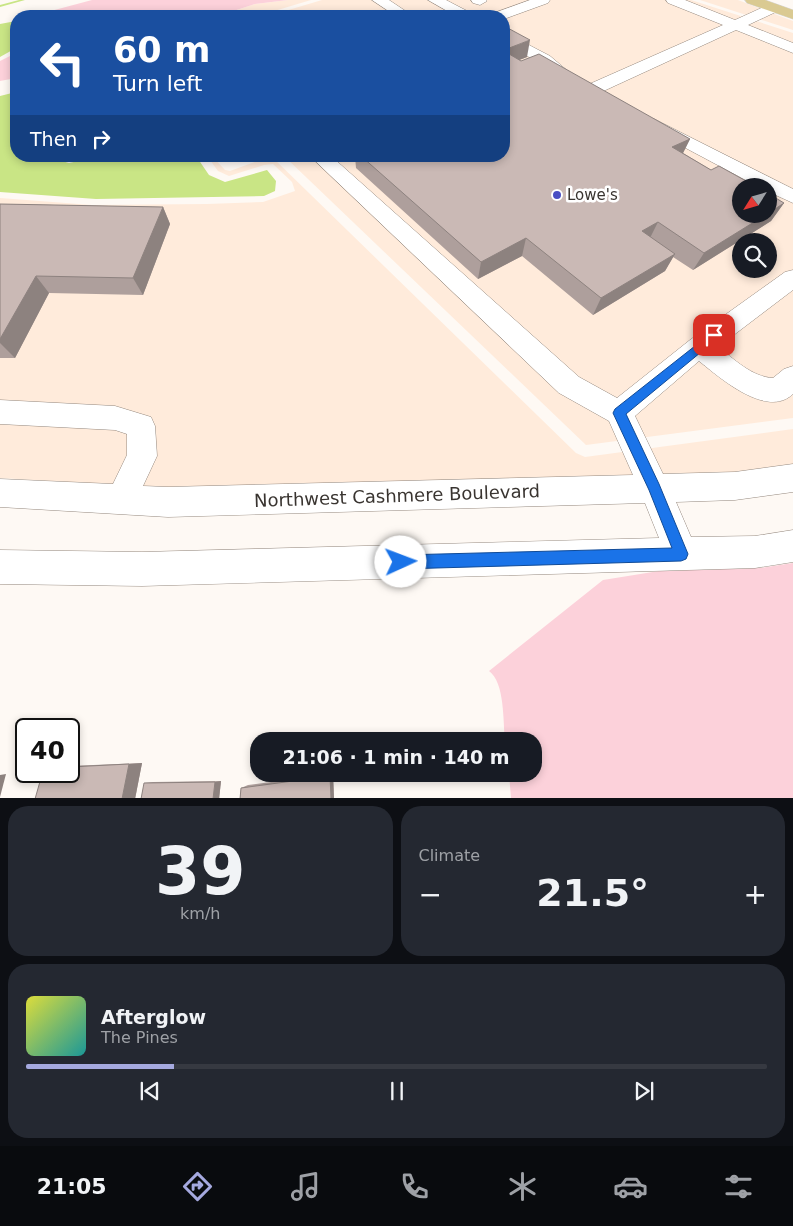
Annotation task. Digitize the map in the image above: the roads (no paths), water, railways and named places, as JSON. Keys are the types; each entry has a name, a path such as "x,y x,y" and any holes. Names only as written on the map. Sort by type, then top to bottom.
{"main road":[{"path":"752,0 793,15"}],"street":[{"path":"379,0 396,10"},
{"path":"435,0 454,10"},
{"path":"465,10 480,0"},
{"path":"510,12 543,0"},
{"path":"673,0 793,48"},
{"path":"510,40 544,59 568,78 599,94 735,25 773,8"},
{"path":"638,115 793,197"},
{"path":"326,162 569,384 619,413 655,489 681,554"},
{"path":"619,413 699,347 793,278"},
{"path":"699,347 742,379 762,389 778,390 793,378"},
{"path":"0,412 115,418 141,426 142,456 121,500"},
{"name":"Northwest Cashmere Boulevard","path":"0,493 168,502 735,486 793,478"},
{"path":"0,567 142,569 755,552 793,546"}],"waterway":[{"path":"0,6 23,0"}],"place":[{"name":"Lowe's","path":"557,195"}]}
